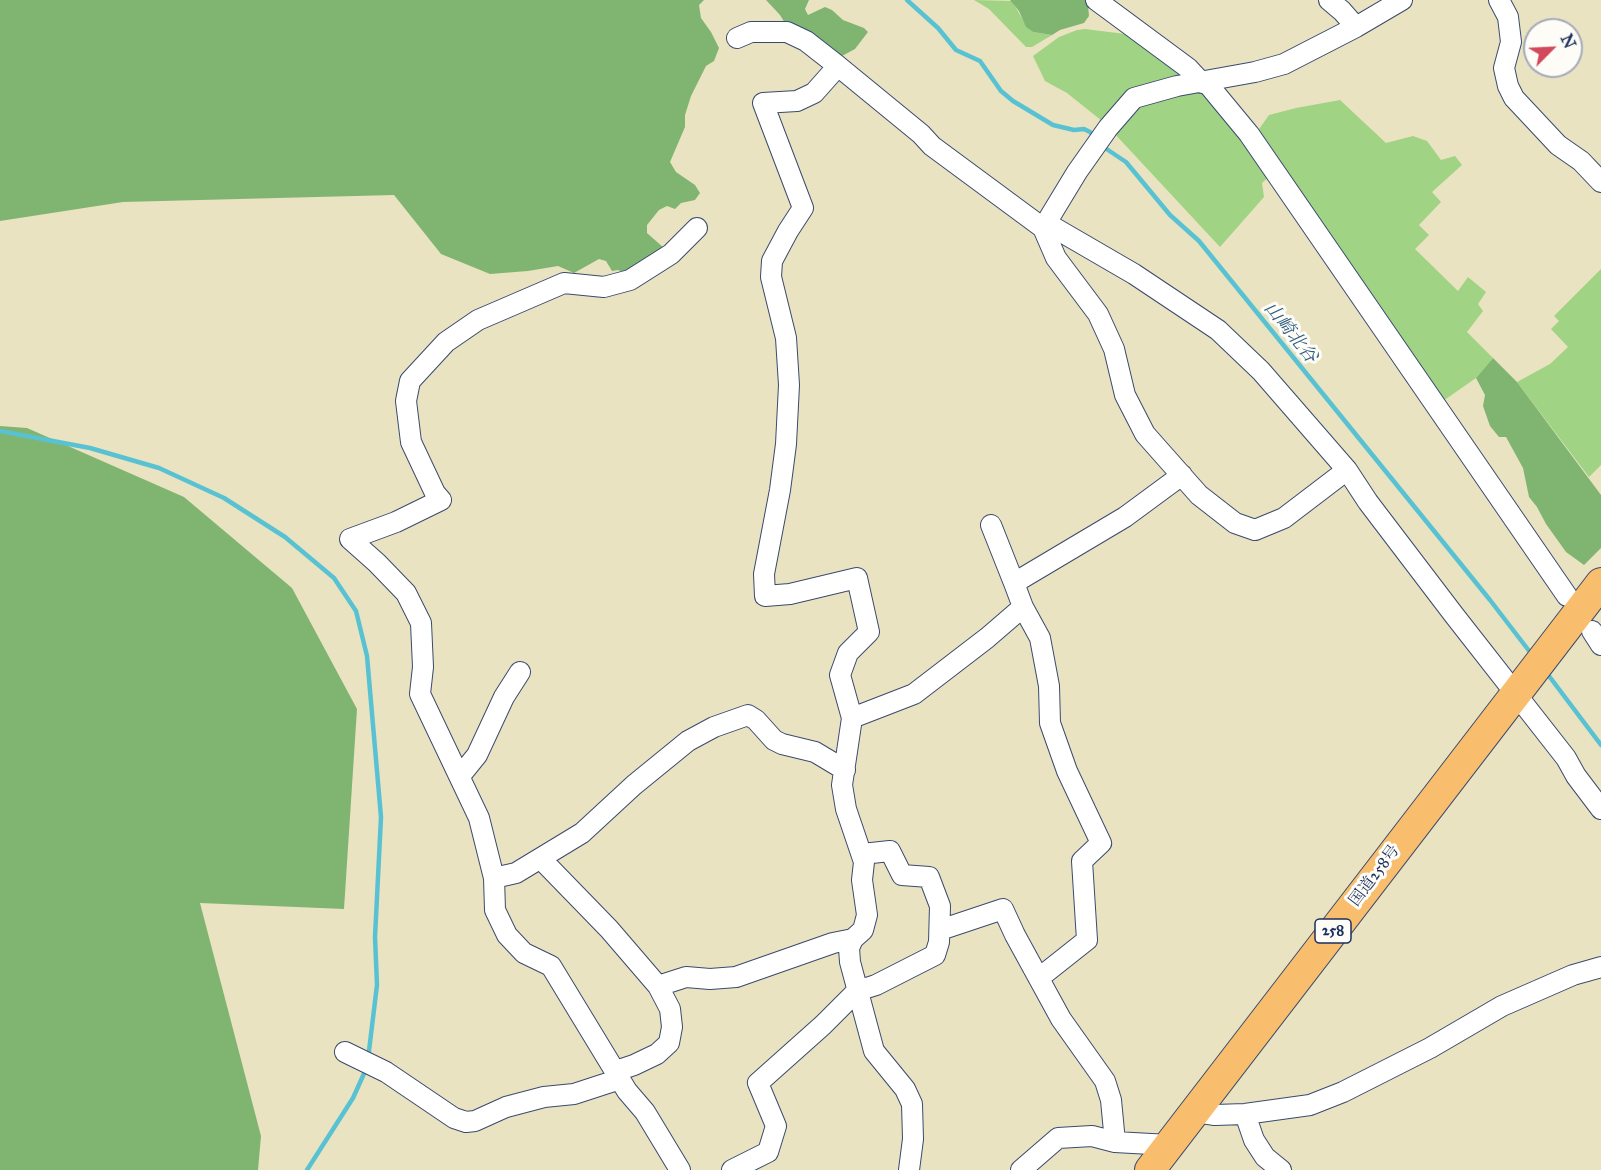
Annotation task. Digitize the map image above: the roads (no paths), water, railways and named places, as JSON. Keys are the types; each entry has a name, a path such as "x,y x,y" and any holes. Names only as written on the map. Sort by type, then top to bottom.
{"highway":[{"name":"国道258号","path":"1150,1170 1601,583"}],"street":[{"path":"1096,0 1188,68 1249,134 1567,596"},
{"path":"1329,0 1342,10 1356,27"},
{"path":"1044,228 1077,172 1108,128 1134,98 1177,86 1204,83 1284,64 1356,27 1402,0"},
{"path":"1498,0 1508,17 1511,42 1504,68 1508,86 1514,98 1558,145 1581,160 1601,182"},
{"path":"737,38 751,32 787,32 806,41 921,134 932,146 1044,228 1056,258 1098,314 1114,349 1125,395 1145,434 1199,495 1235,523 1255,530 1284,518 1347,470"},
{"path":"838,66 814,93 797,101 763,103 803,208 772,261 771,277 786,338 789,385 784,456 764,574 765,596 790,594 857,578 868,632 848,653 840,675 852,718 842,785 846,809 864,862 862,880 867,915 863,930 853,939 849,948 850,962 874,1051 878,1059 905,1089 912,1104 913,1139 909,1170"},
{"path":"680,1170 551,966 524,953 507,935 495,910 494,878 479,818 420,694 423,667 421,622 406,593 350,539 396,522 441,500 435,493 411,442 406,401 410,381 446,342 478,320 564,283 604,287 630,280 671,254 697,228"},
{"path":"1044,228 1053,228 1134,274 1218,330 1261,371 1347,470 1374,510 1519,688 1576,776 1601,809"},
{"path":"1014,583 1125,517 1182,475"},
{"path":"991,525 1023,607 1040,638 1049,686 1050,723 1067,771 1101,843 1082,861 1087,940 1039,978"},
{"path":"852,718 914,694 1023,607"},
{"path":"460,776 477,755 504,697 520,672"},
{"path":"494,878 516,873 541,860 582,832 688,741 714,727 748,715 756,720 774,740 815,752 845,770"},
{"path":"732,1170 768,1152 776,1126 758,1083 857,991 876,985 935,955 939,942 940,906 929,877 902,874 890,851 862,854"},
{"path":"345,1052 386,1072 454,1118 466,1122 475,1121 506,1107 544,1097 574,1094 618,1075 657,1054 669,1043 672,1027 670,1009 658,986 609,929 541,860"},
{"path":"940,930 1003,909 1061,1019 1105,1081 1111,1100 1115,1142"},
{"path":"658,986 686,977 736,978 833,943 853,939"},
{"path":"1195,1112 1215,1115 1245,1114 1310,1105 1343,1092 1430,1048 1502,1006 1573,975 1601,967"},
{"path":"1245,1114 1254,1140 1265,1157 1281,1170"},
{"path":"1021,1170 1058,1138 1092,1136 1115,1142 1169,1145"}],"waterway":[{"name":"山崎北谷","path":"907,0 938,28 956,50 980,61 1001,91 1013,101 1053,125 1074,130 1084,129 1095,137"},
{"name":"山崎北谷","path":"1102,146 1126,162 1170,215 1199,241 1533,656"},
{"path":"0,431 90,448 159,468 224,498 285,537 334,578 356,611 367,656 381,817 375,937 377,985 368,1059"},
{"name":"山崎北谷","path":"1546,672 1601,745"},
{"path":"307,1170 353,1098 367,1067"}]}
